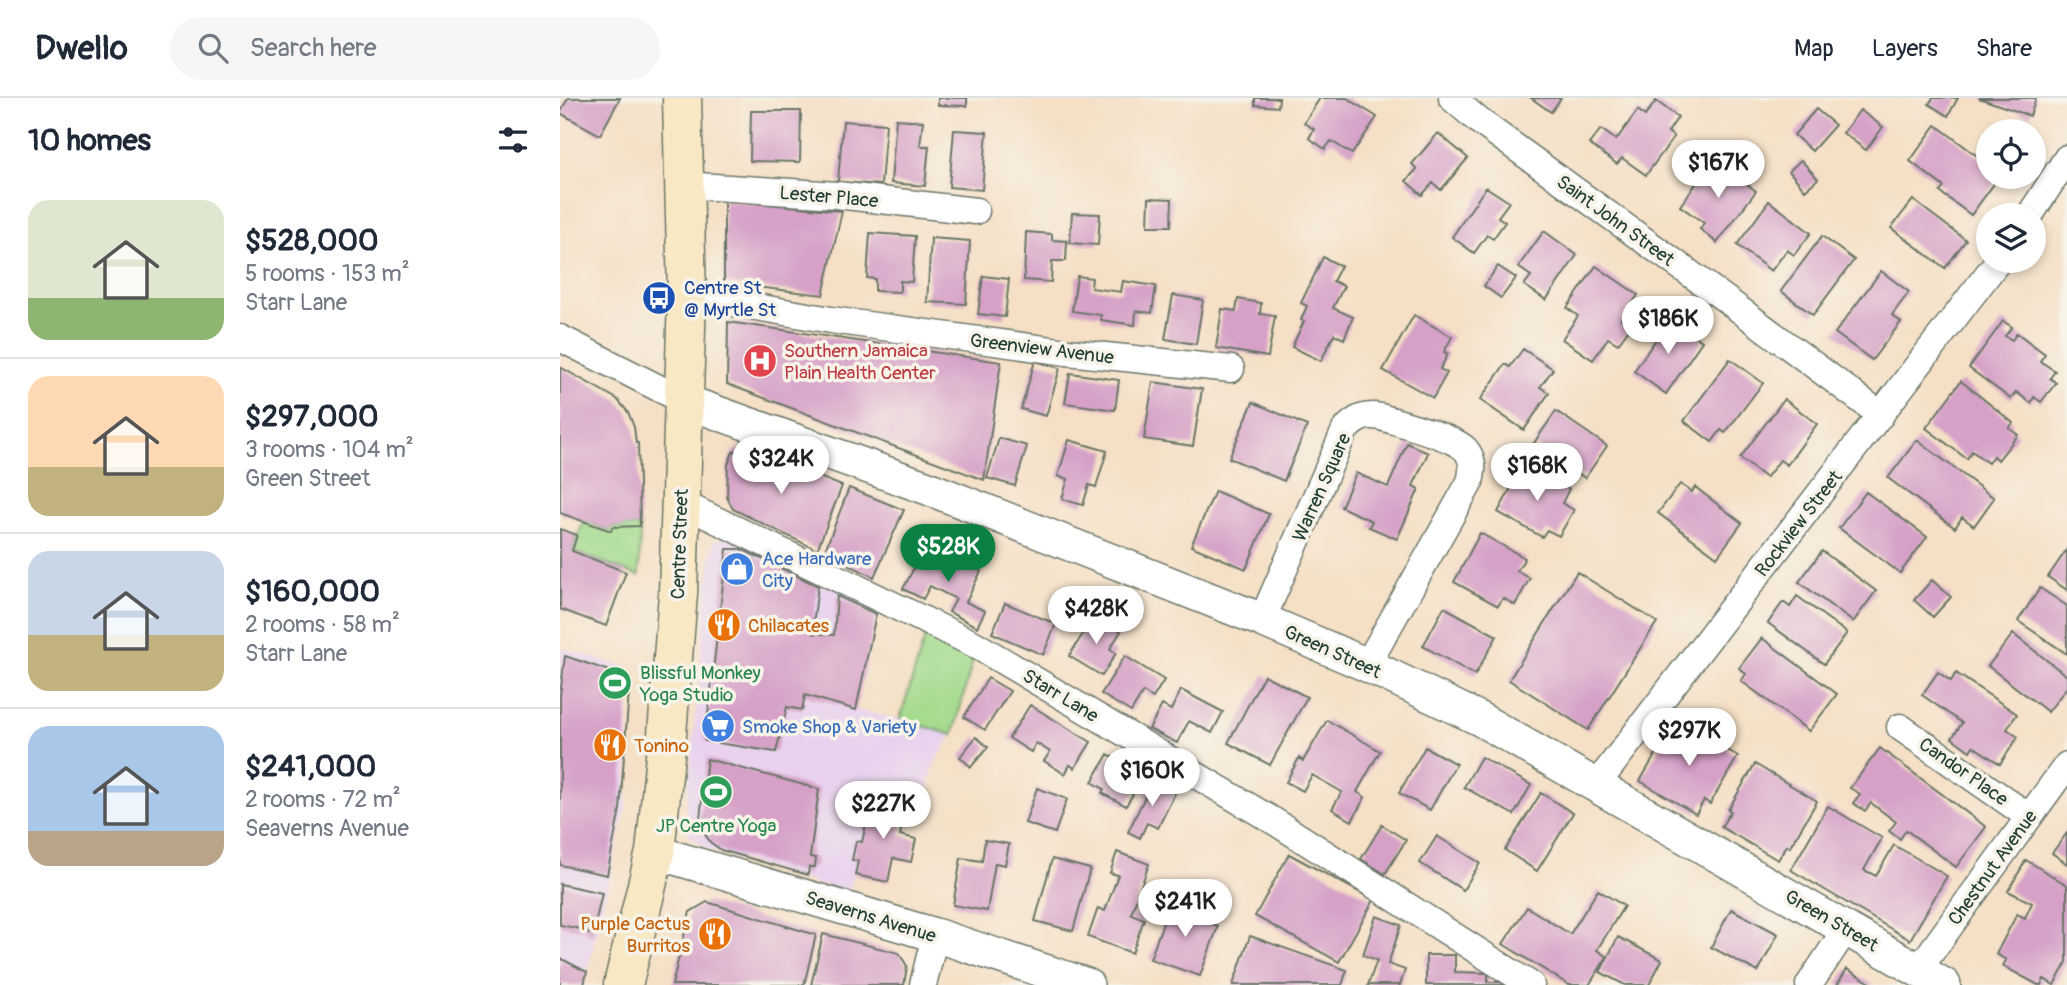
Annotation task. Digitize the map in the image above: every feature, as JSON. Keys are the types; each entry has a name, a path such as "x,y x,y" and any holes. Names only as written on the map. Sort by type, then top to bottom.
{"main road":[{"name":"Centre Street","path":"623,985 654,852 666,747 678,594 687,295 682,98"}],"street":[{"name":"Saint John Street","path":"1452,98 1479,121 1881,415"},
{"path":"2038,203 2067,158"},
{"name":"Lester Place","path":"683,185 837,195 976,211"},
{"name":"Rockview Street","path":"1597,784 1989,273"},
{"name":"Greenview Avenue","path":"687,295 831,320 1054,351 1231,369"},
{"path":"560,338 684,401"},
{"name":"Green Street","path":"684,401 925,488 1262,620 1367,665 1478,718 1597,784 1931,978"},
{"name":"Warren Square","path":"1262,620 1345,430 1353,421 1371,415 1381,417 1458,443 1465,448 1472,463 1471,482 1367,665"},
{"name":"Starr Lane","path":"681,503 974,644 1277,822 1531,985"},
{"name":"Candor Place","path":"1900,727 2028,816"},
{"name":"Chestnut Avenue","path":"1931,978 2028,816 2067,765"},
{"name":"Seaverns Avenue","path":"654,852 934,935 1087,985"},
{"path":"1809,985 1846,929"},
{"path":"923,985 934,935"}],"shaded area":[{"path":"727,535 879,607 856,710 900,719 953,735 935,761 923,807 872,797 862,842 856,841 852,859 858,861 848,894 707,849 688,834 686,811 711,554 715,541"},
{"path":"560,648 630,668 626,808 584,985 560,985"}],"green space":[{"path":"584,521 610,531 612,527 640,526 639,576 572,551"},
{"path":"926,634 973,659 953,735 900,719"}],"building":[{"path":"568,98 620,98 600,135 560,113"},
{"path":"938,98 967,98 967,106 938,105"},
{"path":"1255,98 1279,98 1278,107 1255,105"},
{"path":"1320,98 1347,98 1377,117 1352,154 1331,141 1325,149 1309,138 1314,129 1304,123"},
{"path":"1531,98 1561,98 1551,112"},
{"path":"1933,98 1958,98 1948,116 1929,104"},
{"path":"1979,98 2036,98 2030,116"},
{"path":"1656,101 1678,117 1668,132 1674,137 1646,175 1622,158 1617,164 1589,144 1601,129 1616,140 1638,110 1645,116"},
{"path":"1816,109 1835,125 1812,151 1794,135"},
{"path":"1860,110 1883,127 1866,150 1843,133"},
{"path":"751,111 801,111 800,162 750,161"},
{"path":"896,119 923,121 920,146 929,146 925,186 891,183"},
{"path":"843,121 886,124 881,185 838,182"},
{"path":"1936,125 1976,155 1976,189 1990,189 1980,203 1976,203 1971,215 1940,192 1944,187 1910,161"},
{"path":"954,130 987,132 982,190 949,187"},
{"path":"1438,133 1468,158 1441,190 1433,183 1422,195 1406,181 1417,169 1412,164"},
{"path":"1714,159 1756,191 1717,243 1700,229 1704,223 1680,206"},
{"path":"1801,160 1818,179 1805,190 1789,171"},
{"path":"1486,187 1509,202 1498,217 1505,222 1493,239 1487,235 1474,253 1452,237"},
{"path":"1149,198 1172,199 1171,226 1148,226"},
{"path":"724,200 842,211 823,295 724,283"},
{"path":"1913,200 1966,240 1945,268 1891,228"},
{"path":"1769,201 1811,233 1794,255 1787,250 1771,271 1737,245"},
{"path":"1072,213 1100,214 1098,245 1070,243"},
{"path":"1544,231 1577,255 1546,300 1524,285 1531,276 1518,267"},
{"path":"1026,232 1052,234 1052,240 1067,241 1066,261 1052,261 1051,282 1024,280"},
{"path":"870,233 915,236 912,282 900,281 900,292 875,291 875,279 867,278"},
{"path":"1822,236 1854,260 1813,315 1781,291"},
{"path":"931,238 970,241 966,304 927,302"},
{"path":"1323,257 1341,266 1333,281 1344,286 1333,308 1353,317 1344,339 1334,334 1321,361 1292,347 1304,321 1301,320 1307,306 1301,303"},
{"path":"1498,266 1516,278 1501,298 1484,286"},
{"path":"1596,266 1638,295 1621,319 1631,326 1618,344 1608,338 1593,360 1562,339 1578,316 1567,308"},
{"path":"1881,271 1909,292 1892,315 1901,322 1872,360 1835,333"},
{"path":"983,276 1009,279 1005,317 978,314"},
{"path":"1077,276 1092,278 1091,288 1121,292 1123,281 1156,286 1152,313 1136,311 1135,325 1101,320 1101,315 1072,311"},
{"path":"1173,295 1203,300 1196,344 1165,339"},
{"path":"1238,299 1261,303 1260,314 1275,316 1268,357 1216,348 1222,309 1236,311"},
{"path":"1414,315 1452,337 1444,352 1448,354 1440,369 1447,373 1433,398 1383,370"},
{"path":"1670,319 1702,341 1666,394 1634,371"},
{"path":"2003,321 2012,327 2005,336 2012,340 2017,333 2045,354 2040,361 2055,371 2050,378 2056,383 2041,402 2034,397 2031,403 2016,392 2011,399 1969,368"},
{"path":"728,322 1001,362 984,480 727,384"},
{"path":"1523,349 1553,369 1540,387 1549,393 1524,430 1480,400 1505,364 1510,367"},
{"path":"1730,359 1763,383 1725,433 1721,430 1712,442 1684,421"},
{"path":"1035,361 1060,368 1046,416 1021,409"},
{"path":"560,367 617,399 628,412 638,443 640,526 612,527 611,531 560,513"},
{"path":"1070,373 1119,380 1115,410 1065,403"},
{"path":"1961,381 2013,423 2009,428 2018,435 1998,460 1993,456 1988,463 1972,451 1967,459 1926,428"},
{"path":"1153,382 1202,389 1193,446 1144,439"},
{"path":"1784,399 1817,424 1787,465 1780,460 1766,478 1740,458"},
{"path":"1253,402 1307,426 1284,481 1229,458"},
{"path":"1556,411 1607,446 1585,478 1534,443"},
{"path":"999,438 1027,446 1015,486 987,478"},
{"path":"1069,440 1107,451 1096,487 1089,485 1083,505 1062,499 1068,479 1058,476"},
{"path":"1917,440 1994,498 1974,526 1962,517 1955,528 1888,478"},
{"path":"1407,443 1428,453 1413,486 1419,489 1397,539 1369,527 1372,521 1341,507 1356,473 1388,487"},
{"path":"749,449 842,486 817,550 733,509 727,497 728,464 733,452"},
{"path":"1524,464 1569,489 1562,503 1574,510 1559,536 1547,530 1542,537 1498,512"},
{"path":"1680,484 1692,492 1695,487 1742,523 1717,557 1658,513"},
{"path":"849,488 904,510 874,577 824,553"},
{"path":"1215,491 1269,514 1246,569 1191,546"},
{"path":"1866,492 1927,537 1900,573 1839,528"},
{"path":"560,529 577,535 572,551 626,572 606,626 560,609"},
{"path":"1480,533 1525,558 1517,571 1530,578 1515,605 1503,598 1498,606 1454,582"},
{"path":"934,548 981,571 966,602 985,611 977,627 949,612 956,599 930,586 923,599 903,589 916,564 924,568"},
{"path":"727,549 741,549 818,586 812,633 834,635 837,596 876,614 856,710 805,695 802,710 787,707 776,752 705,741"},
{"path":"2067,549 2067,590 2048,577"},
{"path":"1822,551 1876,591 1853,622 1799,582"},
{"path":"1577,572 1657,622 1588,730 1509,680"},
{"path":"1932,580 1951,597 1933,617 1914,600"},
{"path":"2040,588 2067,606 2067,654 2018,621"},
{"path":"1797,596 1847,633 1824,664 1768,623 1783,602 1790,607"},
{"path":"1005,603 1056,624 1043,655 992,633"},
{"path":"1444,607 1497,636 1475,675 1423,646"},
{"path":"1095,615 1121,631 1110,649 1116,653 1102,676 1069,656"},
{"path":"2013,634 2067,676 2067,687 2048,712 1988,666"},
{"path":"1762,638 1837,694 1809,731 1741,681 1746,674 1739,668"},
{"path":"565,656 630,678 620,809 607,875 560,865 560,695"},
{"path":"1125,656 1164,680 1153,698 1143,692 1131,712 1101,694"},
{"path":"1938,672 1951,681 1956,673 2017,714 2007,729 2018,737 2000,764 1973,746 1970,751 1952,738 1962,723 1922,695"},
{"path":"1264,675 1307,697 1270,765 1228,743"},
{"path":"988,678 1010,691 985,730 964,717"},
{"path":"1181,690 1223,712 1212,733 1189,721 1177,743 1149,729 1162,705 1171,710"},
{"path":"1030,705 1091,742 1075,768 1070,765 1065,774 1044,761 1050,752 1036,743 1031,752 1009,738"},
{"path":"1327,720 1380,751 1357,792 1365,797 1352,821 1332,809 1342,792 1312,775 1303,791 1286,782 1299,758 1303,761"},
{"path":"1676,720 1738,756 1710,804 1704,800 1696,814 1640,781"},
{"path":"976,737 988,747 971,767 960,757"},
{"path":"1425,747 1456,764 1430,810 1399,793"},
{"path":"1880,748 1986,827 1956,867 1906,830 1900,839 1889,831 1896,822 1871,803 1865,811 1853,803 1860,794 1850,788"},
{"path":"1108,754 1144,775 1126,806 1102,793 1104,789 1092,782"},
{"path":"1481,757 1531,785 1514,815 1464,787"},
{"path":"707,759 819,789 810,857 816,858 815,867 809,867 808,875 721,850 710,842 703,831 700,818"},
{"path":"1755,764 1817,801 1790,847 1787,845 1778,860 1721,827"},
{"path":"1153,780 1176,791 1158,828 1147,823 1140,838 1128,832"},
{"path":"1037,788 1067,799 1055,833 1025,823"},
{"path":"1541,793 1573,813 1537,871 1505,850"},
{"path":"872,797 906,804 900,835 916,839 911,862 893,858 888,882 855,875 858,861 852,860 856,841 862,842"},
{"path":"1828,806 1882,838 1864,870 1876,876 1894,845 1947,876 1910,940 1791,870"},
{"path":"1382,825 1406,840 1385,874 1361,859"},
{"path":"2067,833 2067,864 2052,853"},
{"path":"1437,836 1480,863 1463,890 1420,863"},
{"path":"985,840 1009,844 1005,865 995,863 987,911 953,905 961,858 982,861"},
{"path":"1117,852 1149,864 1131,914 1144,919 1132,953 1088,937 1098,908 1105,911 1118,875 1110,873"},
{"path":"1289,854 1374,900 1339,962 1255,916"},
{"path":"1052,859 1090,869 1073,931 1035,921"},
{"path":"2026,860 2067,885 2067,962 2054,985 2044,979 2041,985 2038,985 2003,966 2006,960 1996,954 2017,914 2025,918 2032,903 2008,891"},
{"path":"560,884 602,893 593,934 560,925"},
{"path":"1598,890 1624,906 1597,950 1607,957 1589,985 1569,985 1503,944 1527,907 1570,934"},
{"path":"707,902 816,935 804,985 672,985 690,912"},
{"path":"1186,902 1212,911 1208,923 1218,926 1200,976 1150,959 1168,909 1182,914"},
{"path":"1731,909 1778,934 1758,972 1711,947"},
{"path":"1376,916 1401,925 1388,964 1405,970 1400,985 1368,985 1377,960 1363,955"},
{"path":"823,934 899,953 907,966 904,985 811,985"},
{"path":"1250,936 1347,970 1342,985 1233,985"},
{"path":"1618,937 1662,960 1649,985 1625,985 1600,972"},
{"path":"1426,955 1455,955 1455,972 1488,973 1488,982 1508,982 1508,985 1426,985"},
{"path":"560,958 587,972 584,985 560,985"},
{"path":"1847,969 1874,985 1837,985"}],"place":[{"name":"Centre St @ Myrtle St","path":"659,298"},
{"name":"Southern Jamaica Plain Health Center","path":"760,361"},
{"name":"Ace Hardware City","path":"737,569"},
{"name":"Chilacates","path":"724,625"},
{"name":"Blissful Monkey Yoga Studio","path":"615,683"},
{"name":"Smoke Shop & Variety","path":"718,726"},
{"name":"Tonino","path":"610,745"},
{"name":"JP Centre Yoga","path":"716,792"},
{"name":"Purple Cactus Burritos","path":"715,934"}]}
